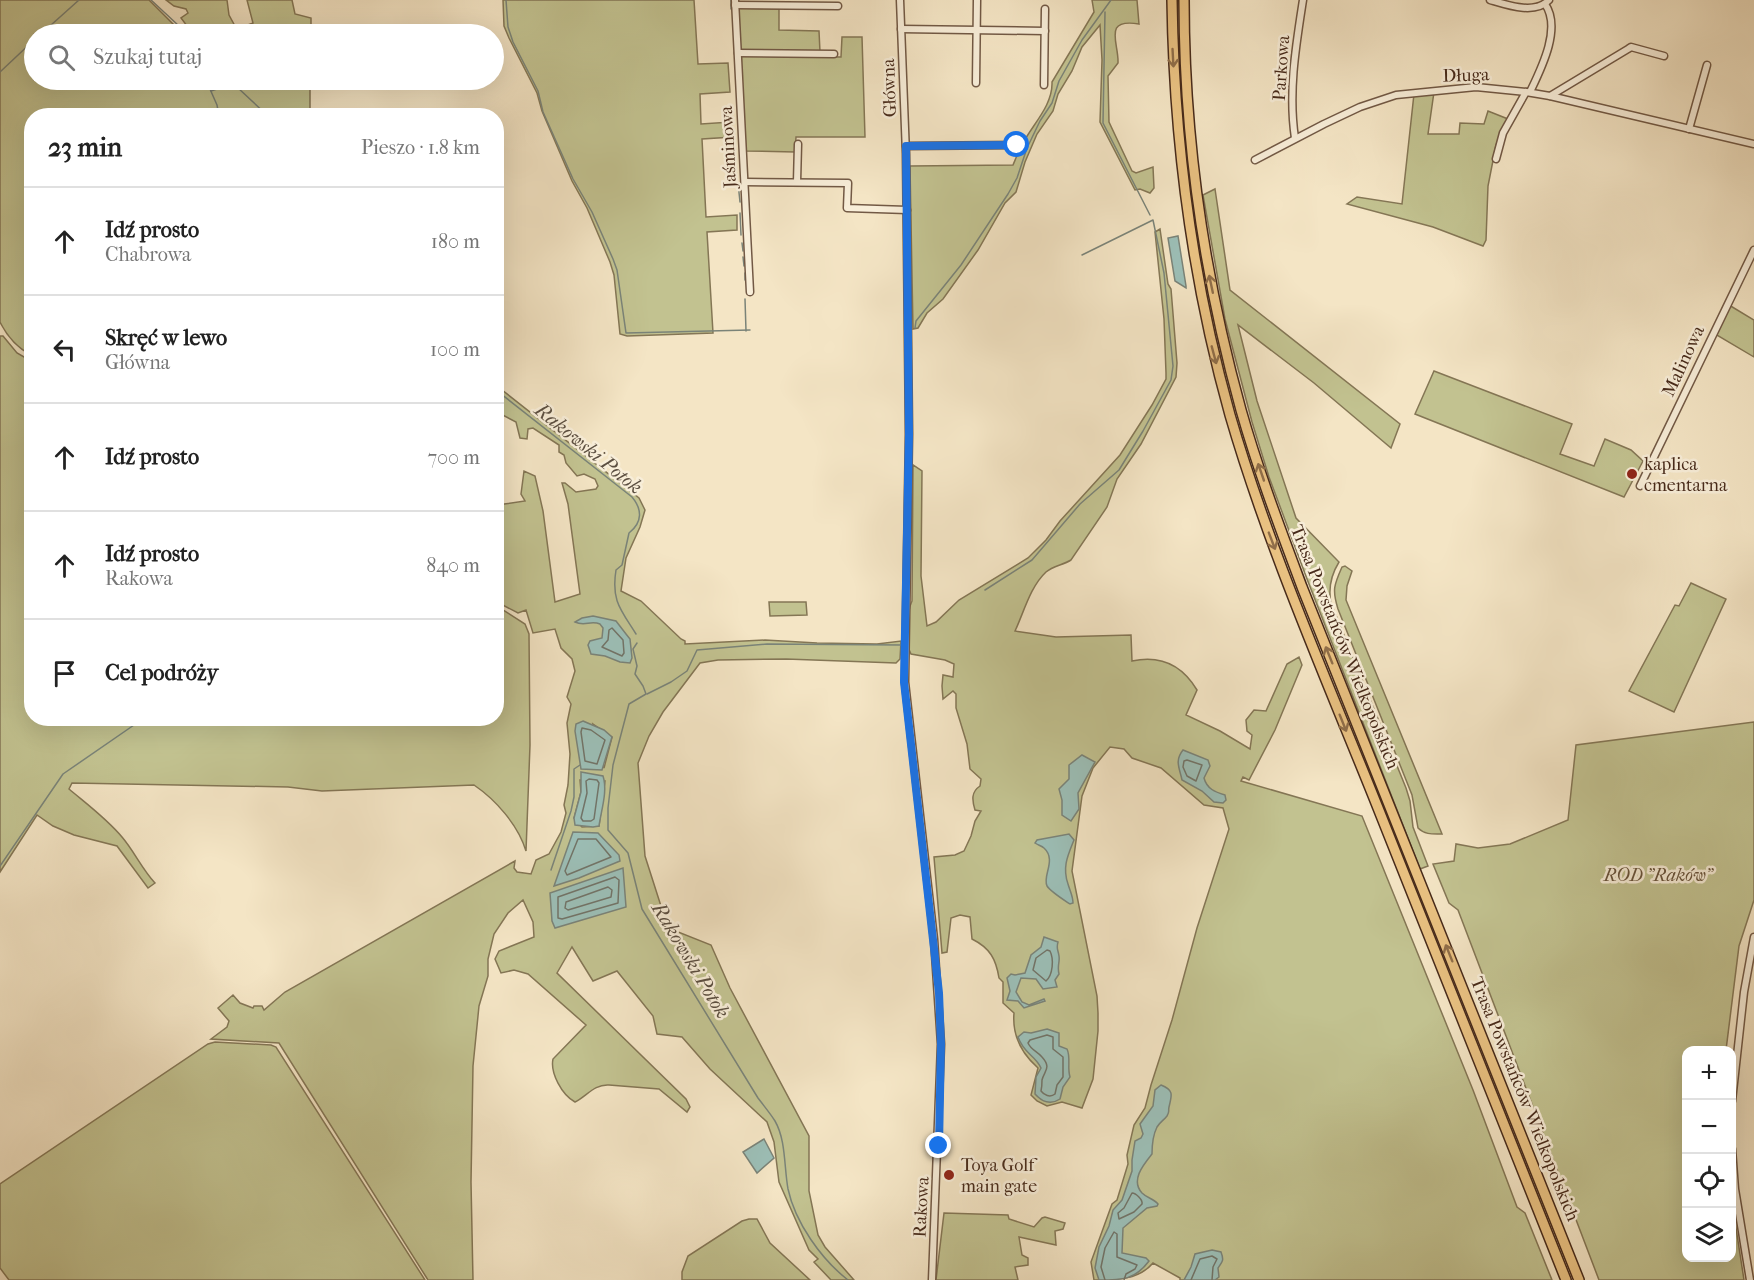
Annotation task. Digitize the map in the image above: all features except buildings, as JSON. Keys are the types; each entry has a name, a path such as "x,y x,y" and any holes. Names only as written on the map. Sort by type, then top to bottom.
{"highway":[{"name":"Trasa Powstańców Wielkopolskich","path":"1172,0 1176,109 1189,225 1212,347 1246,469 1291,591 1566,1280"},
{"name":"Trasa Powstańców Wielkopolskich","path":"1184,0 1188,110 1200,224 1222,332 1245,422 1272,506 1302,587 1579,1280"}],"street":[{"name":"Główna","path":"900,0 907,210"},
{"path":"976,83 977,0"},
{"name":"Parkowa","path":"1295,138 1292,120 1293,82 1303,0"},
{"path":"1490,0 1526,8 1547,2 1550,12 1548,52 1528,92 1503,133 1496,159"},
{"path":"735,3 838,6"},
{"name":"Jaśminowa","path":"735,3 750,292"},
{"path":"1044,85 1045,9"},
{"path":"901,29 1045,31"},
{"path":"1550,96 1631,47 1664,56"},
{"path":"738,52 834,54"},
{"path":"1689,129 1707,65"},
{"name":"Długa","path":"1255,160 1360,107 1396,95 1476,87 1550,96 1754,144"},
{"path":"797,182 798,144"},
{"path":"906,146 1017,145"},
{"path":"745,182 848,183 848,208 907,210"},
{"name":"Rakowa","path":"907,210 909,434 905,697 934,939 941,1044 932,1280"},
{"name":"Malinowa","path":"1640,486 1754,250"},
{"path":"1731,1100 1744,992 1754,937"},
{"path":"1732,1154 1750,1280"}],"green space":[{"path":"0,0 149,0 173,24 24,24 24,90 310,90 310,108 24,108 24,350 13,341 0,322"},
{"path":"166,0 227,0 229,15 234,24 186,24 181,18 188,13 186,9 174,6"},
{"path":"247,0 292,0 295,14 311,18 311,24 250,24 253,23"},
{"path":"503,0 694,0 698,64 728,63 730,92 700,94 701,124 731,122 733,137 702,139 706,217 737,215 737,230 707,232 713,333 627,336 620,334 614,275 610,262 587,208 572,181 542,111 537,93 504,24"},
{"path":"1092,0 1137,0 1139,24 1128,23 1116,28 1118,63 1108,76 1109,122 1132,171 1136,173 1153,167 1154,188 1150,193 1140,189 1135,190 1100,122 1102,60 1100,25 1082,47 1072,71 1058,94 1053,111 1037,134 1016,192 1005,203 978,250 943,299 927,313 918,328 913,329 910,166 1013,165 1023,143 1046,106 1052,82 1094,12"},
{"path":"737,8 779,9 779,30 819,31 820,52 740,51"},
{"path":"842,37 862,37 865,137 796,137 795,152 746,151 740,56 841,57"},
{"path":"1434,92 1428,134 1459,134 1460,123 1484,124 1488,111 1508,119 1496,145 1488,186 1486,240 1483,246 1433,227 1347,204 1357,197 1402,204 1414,94"},
{"path":"1215,189 1230,290 1400,424 1391,448 1314,383 1238,325 1257,401 1296,518 1339,562 1331,582 1331,603 1406,788 1413,827 1428,866 1420,869 1307,579 1269,477 1252,422 1225,319 1203,195"},
{"path":"1160,229 1168,284 1171,289 1176,377 1141,444 1117,479 1107,507 1071,560 1049,570 1040,578 1015,631 1056,637 1131,635 1132,661 1152,659 1161,661 1177,668 1191,681 1197,690 1186,715 1220,731 1250,749 1252,735 1247,731 1246,720 1254,710 1266,711 1287,664 1299,657 1302,665 1275,730 1249,780 1243,777 1241,781 1362,816 1473,1090 1517,1207 1525,1213 1552,1280 1180,1280 1153,1263 1134,1276 1094,1280 1091,1262 1112,1204 1117,1200 1128,1164 1127,1155 1134,1125 1145,1108 1197,928 1229,829 1223,808 1204,805 1161,768 1132,758 1124,749 1110,747 1093,768 1082,796 1072,871 1097,996 1098,1031 1093,1079 1082,1108 1062,1102 1047,1106 1031,1095 1038,1068 1019,1044 1016,1037 1014,1013 1003,1003 1003,982 999,978 991,955 972,939 970,917 960,915 951,918 947,952 942,953 934,857 955,855 964,851 981,811 975,810 973,800 981,779 970,769 967,744 956,708 956,694 953,691 943,699 943,675 953,677 954,664 945,660 911,654 909,649 907,628 912,601 913,465 922,471 921,576 927,626 936,622 959,600 1028,558 1120,455 1152,405 1166,379 1164,319 1155,232"},
{"path":"1729,305 1754,320 1754,357 1715,334"},
{"path":"0,336 3,336 17,353 24,357 24,726 504,726 504,610 525,624 529,634 530,745 526,851 518,832 505,814 474,785 322,791 288,787 72,783 69,789 116,830 155,883 148,888 117,846 74,835 53,826 37,815 0,872"},
{"path":"1434,371 1572,424 1560,454 1594,466 1605,439 1631,450 1643,461 1624,497 1415,414"},
{"path":"504,392 639,498 645,510 626,558 621,591 641,601 685,641 685,644 765,640 877,644 901,641 900,659 896,663 786,659 718,660 700,663 663,712 649,736 638,763 645,856 668,928 711,945 730,988 809,1136 809,1191 818,1235 825,1247 854,1280 831,1280 814,1262 818,1259 809,1250 779,1182 774,1142 767,1122 710,1069 682,1037 657,1034 653,1016 617,971 593,981 572,947 557,973 686,1099 690,1107 687,1112 659,1089 609,1085 595,1088 575,1102 570,1099 555,1077 553,1059 586,1025 528,974 514,970 501,973 495,959 499,951 534,937 533,922 523,900 508,913 494,934 488,959 488,976 479,1006 473,1066 471,1182 473,1280 428,1280 279,1043 211,1039 227,1027 229,1021 218,1008 233,995 240,1003 253,1008 262,1006 264,1010 285,992 515,861 514,868 517,872 531,874 536,860 549,854 561,832 566,813 564,805 570,754 567,723 571,704 567,697 575,671 572,659 561,648 555,629 533,633 526,610 518,613 504,606 504,504 525,501 521,494 524,471 535,476 543,511 555,602 580,594 568,504 562,483 576,492 596,489 598,486 595,479 584,474 577,476 566,463 564,455 559,452 559,445 533,428 528,429 527,439 520,438 516,422 504,416","holes":["593,724 612,737 604,768","580,780 605,781 599,826 582,827 574,818 581,792"]},
{"path":"1345,566 1352,571 1347,586 1346,600 1442,834 1426,833 1418,828 1412,795 1338,609 1335,588 1342,567"},
{"path":"1691,583 1726,599 1674,712 1629,691 1675,605 1679,606"},
{"path":"769,602 806,602 807,615 770,616"},
{"name":"ROD \"Raków\"","path":"1754,722 1754,900 1739,946 1726,1046 1682,1046 1682,1262 1736,1262 1736,1228 1744,1280 1599,1280 1458,910 1449,903 1433,864 1454,861 1456,844 1478,848 1510,844 1568,820 1576,745"},
{"path":"215,1042 276,1047 425,1280 9,1280 0,1268 0,1184 208,1044"},
{"path":"944,1213 1008,1215 1009,1219 1034,1227 1045,1217 1065,1223 1063,1229 1055,1231 1056,1245 1019,1237 1022,1255 1028,1258 1028,1265 1015,1267 1018,1280 936,1280"},
{"path":"757,1219 770,1243 810,1280 682,1280 682,1272 688,1256 742,1221"}],"water":[{"path":"1178,236 1186,288 1175,281 1168,238"},
{"path":"593,616 616,621 630,639 632,658 630,663 591,654 588,645 590,641 602,638 603,628 596,623 575,622"},
{"path":"583,721 604,730 612,737 602,770 581,769 575,731 576,724"},
{"path":"1183,750 1208,760 1210,766 1204,778 1207,785 1225,795 1226,800 1223,803 1214,802 1202,791 1182,780 1178,761"},
{"path":"1082,755 1095,762 1078,793 1079,809 1071,821 1062,815 1059,789 1069,779 1069,765"},
{"path":"581,772 603,776 604,794 599,826 575,825 574,818 581,792"},
{"path":"573,832 598,833 619,855 620,861 554,886"},
{"path":"1069,834 1074,840 1066,867 1066,878 1073,900 1070,904 1047,886 1048,853 1035,843 1037,840"},
{"path":"623,868 626,907 555,928 552,921 550,893"},
{"path":"1044,937 1058,942 1059,974 1055,980 1057,987 1043,989 1036,979 1021,978 1016,992 1022,1002 1029,1005 1044,999 1045,1001 1024,1008 1018,1001 1007,1000 1010,991 1007,978 1011,974 1025,973 1031,955 1041,947"},
{"path":"1047,1029 1059,1033 1059,1046 1067,1049 1070,1077 1063,1087 1060,1099 1050,1102 1044,1101 1035,1094 1036,1077 1041,1068 1023,1047 1018,1037 1024,1032 1031,1033"},
{"path":"1161,1085 1171,1093 1169,1112 1158,1125 1153,1140 1152,1154 1145,1162 1137,1183 1142,1193 1158,1204 1147,1208 1123,1228 1122,1253 1146,1258 1149,1261 1139,1272 1127,1278 1099,1280 1095,1268 1099,1247 1109,1226 1113,1210 1122,1200 1132,1171 1135,1141 1143,1134 1140,1124 1153,1106 1155,1090"},
{"path":"764,1139 774,1158 757,1173 743,1152"},
{"path":"1212,1250 1221,1252 1222,1255 1218,1268 1219,1277 1215,1280 1184,1280 1195,1254"}],"waterway":[{"path":"52,24 79,0"},
{"name":"Rakowski Potok","path":"151,0 177,24"},
{"path":"506,0 508,27 513,42 538,91 543,112 573,179 592,212 617,270 626,333 750,330"},
{"path":"731,0 731,9"},
{"path":"915,328 916,321 961,265 1008,194 1017,178 1027,148 1040,121 1052,103 1059,81 1082,40 1111,0"},
{"path":"1105,12 1103,123 1150,215"},
{"path":"0,72 24,49"},
{"name":"Rakowski Potok","path":"210,90 218,108"},
{"name":"Rakowski Potok","path":"240,90 259,108"},
{"path":"738,183 740,202"},
{"path":"740,213 741,235"},
{"path":"985,590 1032,560 1080,504 1119,470 1171,380 1173,366 1164,273 1153,220 1082,255"},
{"path":"742,243 743,251"},
{"path":"743,257 744,266"},
{"path":"745,273 745,280"},
{"path":"745,299 746,331"},
{"name":"Rakowski Potok","path":"504,396 632,497 638,506 639,520 629,533 622,565 616,570 615,581 618,605 636,634"},
{"name":"Rakowski Potok","path":"637,643 633,649 637,666 635,674 646,694 629,704 613,765 608,830 628,853 642,909 758,1098 779,1128 791,1202 803,1227 828,1262 848,1280"},
{"path":"647,694 687,671 697,650 767,644 902,645"},
{"path":"0,866 63,774 133,726"},
{"path":"551,870 571,811 574,797 574,769 580,765"}],"place":[{"name":"kaplica cmentarna","path":"1632,474"},
{"name":"Toya Golf main gate","path":"949,1175"}],"route":[{"path":"939,1146 941,1044 939,993 904,682 909,434 906,146 1017,145"}]}
